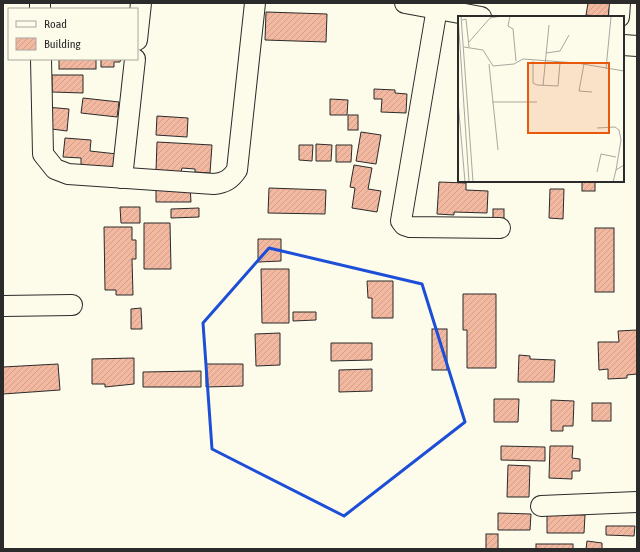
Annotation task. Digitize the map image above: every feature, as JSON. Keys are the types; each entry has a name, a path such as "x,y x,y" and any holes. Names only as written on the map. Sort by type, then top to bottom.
{"street":[{"path":"138,31 141,3"},
{"path":"41,60 43,154 55,169 68,174 214,184 224,183 234,176 237,170 256,3"},
{"path":"405,3 476,16"},
{"path":"619,16 620,3"},
{"path":"438,8 401,220 404,225 410,227 500,228"},
{"path":"624,45 637,46"},
{"path":"122,178 135,60"},
{"path":"3,306 72,305"},
{"path":"541,506 637,502"}],"highlighted area":[{"path":"269,248 422,284 465,422 344,516 212,449 203,323"}],"building":[{"path":"588,3 610,3 608,16 586,15"},
{"path":"266,12 327,14 326,42 265,40"},
{"path":"59,60 96,60 96,69 59,69"},
{"path":"101,60 121,60 120,62 114,62 114,67 101,67"},
{"path":"52,75 83,75 83,93 52,92"},
{"path":"374,89 395,90 395,93 407,94 406,113 381,112 382,99 374,99"},
{"path":"83,98 119,102 117,117 81,113"},
{"path":"330,99 348,100 347,115 330,115"},
{"path":"46,107 69,109 67,131 44,128"},
{"path":"348,115 358,115 358,130 348,130"},
{"path":"157,116 188,118 187,137 156,135"},
{"path":"361,132 381,135 376,164 356,161"},
{"path":"65,138 91,140 90,151 117,154 116,170 81,167 81,158 63,157"},
{"path":"157,142 212,145 210,173 195,172 195,169 182,168 181,172 156,171"},
{"path":"316,144 332,145 331,161 316,161"},
{"path":"299,145 313,145 312,161 299,160"},
{"path":"336,145 352,145 351,162 336,162"},
{"path":"354,165 372,168 368,189 381,191 377,212 352,208 355,188 350,187"},
{"path":"439,182 466,183 466,190 488,191 487,213 454,212 454,215 437,214"},
{"path":"582,182 595,182 595,191 582,191"},
{"path":"156,186 190,186 191,202 156,202"},
{"path":"269,188 326,190 325,214 268,213"},
{"path":"550,189 564,189 563,219 549,218"},
{"path":"120,207 140,207 140,223 121,223"},
{"path":"199,208 199,217 171,218 171,209"},
{"path":"493,209 504,209 504,219 493,219"},
{"path":"144,223 170,223 171,269 144,269"},
{"path":"104,227 132,227 132,240 136,240 136,259 132,259 133,295 116,295 116,290 105,290"},
{"path":"595,228 614,228 614,292 595,292"},
{"path":"258,239 281,239 281,261 258,262"},
{"path":"261,269 289,269 289,323 262,323"},
{"path":"367,281 393,281 393,318 372,318 372,298 368,298"},
{"path":"463,294 496,294 496,368 467,368 467,330 463,330"},
{"path":"141,308 142,329 131,329 131,309"},
{"path":"293,312 316,312 316,320 293,321"},
{"path":"432,329 447,329 447,370 432,370"},
{"path":"637,330 637,374 627,375 627,378 608,379 608,369 599,370 598,342 619,342 618,331"},
{"path":"280,333 280,365 256,366 255,334"},
{"path":"331,343 372,343 372,360 331,361"},
{"path":"519,355 530,356 530,359 555,360 554,382 518,382"},
{"path":"134,358 134,384 105,387 105,384 92,384 92,359"},
{"path":"58,364 60,390 3,394 3,367"},
{"path":"206,364 243,364 243,386 206,387"},
{"path":"372,369 372,391 339,392 339,370"},
{"path":"201,371 201,387 143,387 143,372"},
{"path":"494,399 519,399 518,422 494,422"},
{"path":"551,400 574,401 573,426 563,426 563,431 551,431"},
{"path":"592,403 611,403 611,421 592,421"},
{"path":"501,446 545,447 545,461 501,460"},
{"path":"550,446 573,446 572,458 580,459 580,471 572,471 572,479 549,478"},
{"path":"508,465 530,466 529,497 507,497"},
{"path":"498,513 531,514 530,530 498,530"},
{"path":"547,514 585,515 584,533 547,533"},
{"path":"606,526 635,526 634,536 606,535"},
{"path":"486,534 498,534 498,549 486,549"},
{"path":"587,541 602,543 602,549 586,549"},
{"path":"536,544 573,544 573,549 536,549"}]}
